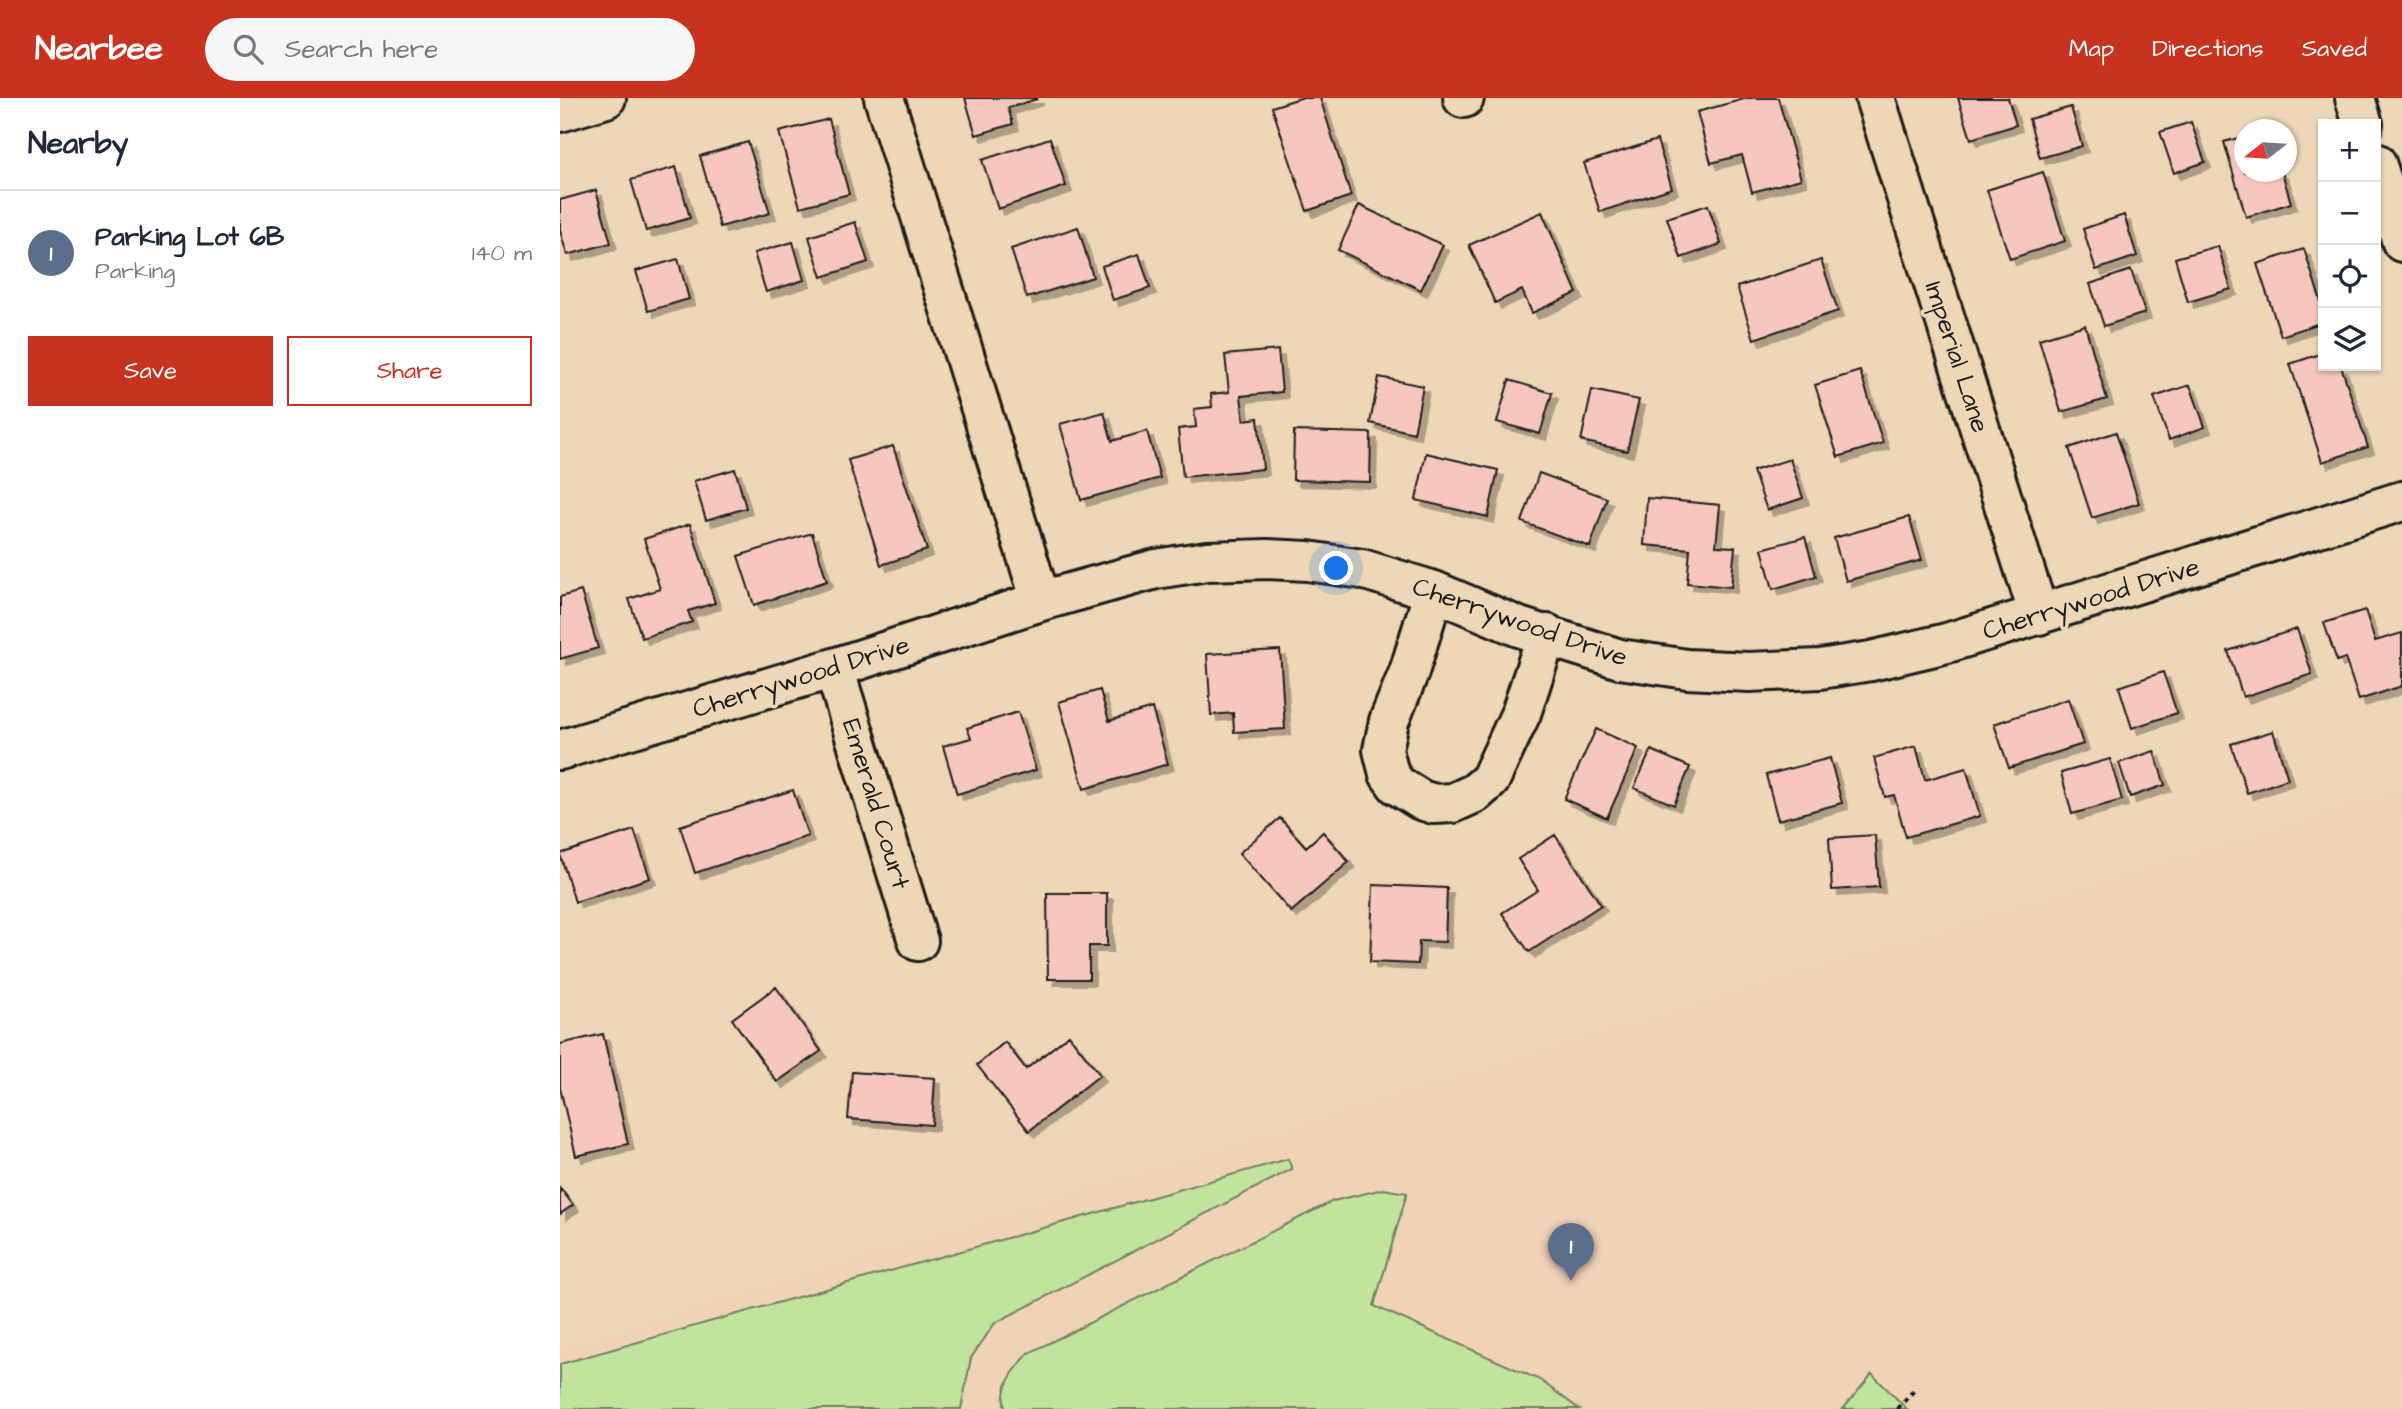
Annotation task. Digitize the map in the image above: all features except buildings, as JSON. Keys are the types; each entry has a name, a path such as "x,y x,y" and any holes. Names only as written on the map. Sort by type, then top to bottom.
{"street":[{"path":"560,113 606,98"},
{"path":"884,98 1041,601"},
{"name":"Imperial Lane","path":"1875,98 2039,615"},
{"path":"2355,98 2361,119"},
{"path":"2381,178 2402,242"},
{"name":"Cherrywood Drive","path":"560,750 834,668 1041,601 1156,569 1208,561 1308,561 1362,569 1434,592 1519,627 1620,659 1686,669 1749,672 1820,669 1871,661 1947,643 2402,501"},
{"path":"1434,592 1409,672 1389,721 1383,750 1389,774 1397,785 1421,800 1434,804 1453,803 1475,793 1490,780 1521,713 1547,634"},
{"name":"Emerald Court","path":"834,668 918,941"}],"path":[{"path":"1897,1409 1915,1389"}],"shaded area":[{"path":"2402,789 2402,1409 560,1409 560,1348"}],"green space":[{"path":"1288,1159 1292,1169 995,1323 971,1358 961,1409 560,1409 560,1364"},
{"path":"1383,1189 1407,1193 1374,1306 1540,1380 1579,1409 1005,1409 1006,1385 1029,1353 1333,1201"},
{"path":"1872,1374 1907,1409 1843,1409"}],"place":[{"name":"Parking Lot 6B","path":"1571,1281"}]}
